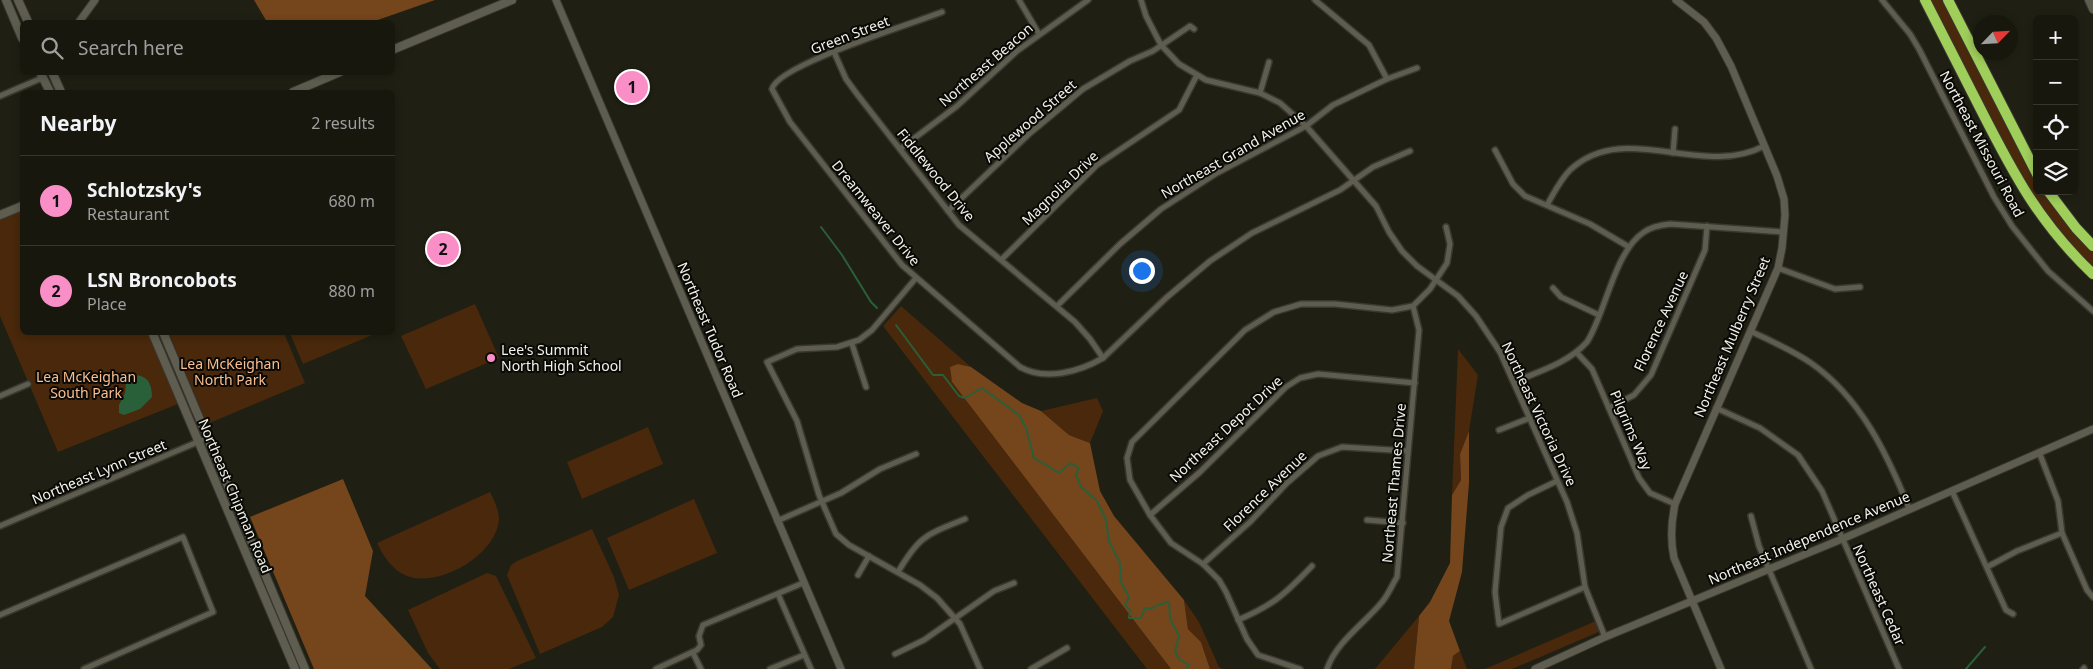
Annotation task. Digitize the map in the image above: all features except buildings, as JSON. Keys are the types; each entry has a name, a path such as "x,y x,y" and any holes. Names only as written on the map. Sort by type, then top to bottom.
{"highway":[{"path":"1925,0 2018,181 2068,250 2093,274"},
{"path":"1948,0 2033,166"},
{"path":"2051,195 2076,228 2093,246"}],"main road":[{"path":"6,0 20,32"},
{"path":"18,0 27,20"},
{"path":"395,49 512,0"},
{"path":"2089,0 2093,9"},
{"path":"41,75 49,90"},
{"path":"53,75 60,90"},
{"path":"298,90 333,75"},
{"path":"0,215 20,207"},
{"name":"Northeast Chipman Road","path":"153,335 295,669"},
{"name":"Northeast Chipman Road","path":"164,335 306,669"}],"street":[{"path":"80,20 95,0"},
{"name":"Northeast Tudor Road","path":"556,0 619,145 803,584 841,669"},
{"path":"1019,0 1039,34"},
{"name":"Northeast Beacon","path":"900,149 957,106 1002,63 1039,34 1088,0"},
{"name":"Northeast Victoria Drive","path":"1141,0 1152,30 1161,45 1179,64 1206,80 1260,93 1280,102 1306,126 1376,206 1389,232 1402,251 1417,266 1458,296 1476,316 1500,352 1566,502 1577,533 1585,587 1605,638"},
{"path":"1315,0 1369,45 1387,79"},
{"name":"Northeast Mulberry Street","path":"1676,0 1704,22 1716,38 1731,66 1777,176 1784,199 1784,232 1778,268 1675,504 1670,539 1674,558 1721,669"},
{"name":"Northeast Missouri Road","path":"1882,0 1910,34 1919,49 1990,188 2012,226 2048,271 2093,311"},
{"name":"Green Street","path":"772,89 775,83 795,69 834,52 942,12"},
{"name":"Applewood Street","path":"948,212 1059,108 1096,80 1161,45 1190,26 1194,29"},
{"name":"Fiddlewood Drive","path":"834,52 846,79 948,212 975,239 1002,259 1083,330 1103,358"},
{"path":"1260,93 1268,62"},
{"name":"Northeast Grand Avenue","path":"1057,306 1120,244 1161,209 1216,173 1306,126 1333,105 1387,79 1417,68"},
{"path":"0,96 41,75"},
{"name":"Magnolia Drive","path":"1002,259 1097,166 1179,110 1197,75"},
{"name":"Dreamweaver Drive","path":"772,89 790,122 902,265 1020,367 1032,374 1047,375 1091,365 1103,358"},
{"path":"1673,153 1675,129"},
{"path":"1547,205 1559,184 1570,170 1590,156 1614,148 1722,158 1742,156 1764,146"},
{"path":"1496,150 1513,184 1525,196 1590,224 1628,247"},
{"path":"1103,358 1166,298 1210,262 1252,233 1355,181 1373,167 1410,151"},
{"path":"1514,382 1577,353 1591,336 1628,247 1645,231 1657,226 1670,224 1784,232"},
{"name":"Florence Avenue","path":"1610,408 1634,396 1651,375 1705,250 1707,226"},
{"path":"1300,669 1258,655 1246,639 1224,586 1203,564 1171,543 1150,515 1130,480 1127,458 1132,442 1245,330 1274,312 1302,304 1335,304 1392,310 1412,306 1430,289 1449,255 1450,244 1446,227"},
{"path":"1778,268 1835,289 1860,287"},
{"path":"916,278 872,330 852,344 797,350 767,362 797,421 822,502 836,534 849,545 929,591 947,607 964,633 980,669"},
{"path":"1554,288 1561,297 1599,315"},
{"name":"Northeast Thames Drive","path":"1327,669 1342,645 1384,600 1396,577 1419,330 1412,306"},
{"path":"1750,331 1784,347 1812,364 1848,396 1872,429 1892,465 1909,508"},
{"path":"852,344 866,388"},
{"name":"Pilgrims Way","path":"1577,353 1592,369 1639,478 1650,493 1675,504"},
{"name":"Northeast Depot Drive","path":"1150,515 1200,472 1286,387 1300,378 1318,374 1415,383"},
{"path":"0,396 28,384"},
{"name":"Northeast Cedar","path":"1716,408 1760,428 1798,455 1822,491 1899,669"},
{"path":"1499,430 1530,418"},
{"name":"Northeast Independence Avenue","path":"1534,669 1842,539 2093,429"},
{"name":"Northeast Lynn Street","path":"0,526 207,438"},
{"name":"Florence Avenue","path":"1203,564 1250,522 1287,483 1318,456 1342,447 1408,451"},
{"path":"2039,452 2058,501 2062,533 2087,590 2093,597"},
{"path":"777,521 822,502 850,488 880,469 916,454"},
{"path":"1557,482 1528,495 1508,508 1501,527 1495,592 1499,624 1585,587"},
{"path":"1952,490 2006,610 2012,614"},
{"path":"1751,516 1768,570 1811,669"},
{"path":"898,572 911,550 923,538 965,519"},
{"path":"1367,520 1402,523"},
{"path":"1987,567 2017,551 2062,533"},
{"path":"0,614 183,537 213,612 84,669"},
{"path":"858,575 869,556"},
{"path":"1238,620 1261,610 1284,595 1312,566"},
{"path":"895,654 924,640 994,591 1014,583"},
{"path":"656,669 693,653 702,645 700,636 703,625 803,584"},
{"path":"778,594 811,669"},
{"path":"1031,669 1067,648"},
{"path":"693,653 700,669"},
{"path":"770,669 804,655"}],"green space":[{"path":"1929,0 1944,0 1973,56 1973,60 1975,60 2033,173 2033,195 2047,195 2093,250 2093,269 2062,238 2017,174"},
{"name":"Lea McKeighan South Park","path":"20,212 20,335 149,335 178,404 58,452 0,316 0,220"},
{"path":"475,304 499,358 426,389 401,336"},
{"path":"901,306 971,367 958,364 952,382 1171,669 1147,669 883,326"},
{"name":"Lea McKeighan North Park","path":"170,335 285,335 305,383 207,424"},
{"path":"291,335 372,335 303,364"},
{"path":"1458,349 1478,375 1469,431 1460,454 1461,480 1452,495"},
{"path":"1097,398 1103,411 1090,443 1069,435 1041,411"},
{"path":"648,427 663,464 582,499 567,462"},
{"path":"490,492 499,516 495,533 488,545 477,556 464,566 449,573 420,578 407,576 389,563 377,543"},
{"path":"694,499 717,553 629,590 607,538"},
{"path":"592,529 614,577 619,595 613,617 602,627 540,654 507,575 511,565"},
{"path":"487,573 496,576 536,658 509,669 440,669 428,653 408,610"},
{"path":"1184,600 1199,622 1219,667 1222,669 1210,669 1201,642 1188,629"},
{"path":"1419,616 1414,669 1375,669"},
{"path":"1598,620 1601,631 1512,669 1485,669"},
{"path":"1460,651 1467,669 1451,669 1453,656"}],"shaded area":[{"path":"254,0 435,0 378,20 266,20"},
{"path":"958,364 971,367 1022,403 1041,411 1069,435 1090,443 1100,491 1114,516 1184,600 1188,629 1201,642 1210,669 1171,669 952,382 950,367"},
{"path":"135,375 146,379 151,388 152,397 140,409 124,415 119,413 119,405 125,393 126,382"},
{"path":"1469,431 1469,483 1462,572 1449,621 1460,651 1453,656 1451,669 1414,669 1419,616 1430,602 1450,563 1452,495 1461,480 1460,454"},
{"path":"343,479 373,551 365,596 432,669 314,669 250,517"}],"waterway":[{"path":"821,227 842,255 871,302 877,308"},
{"path":"896,325 933,375 943,375 959,396 965,398 982,388 1019,415 1026,428 1034,458 1059,473 1071,463 1079,468 1076,475 1081,487 1097,501 1106,520 1109,541 1120,563 1121,582 1129,597 1125,605 1130,610 1129,618 1141,618 1145,608 1151,609 1169,602 1170,619 1179,636 1175,651 1179,659 1189,665 1186,669"},
{"path":"1966,669 1985,647"}],"place":[{"name":"Schlotzsky's","path":"632,87"},
{"name":"LSN Broncobots","path":"443,249"},
{"name":"Lee's Summit North High School","path":"491,358"}]}
